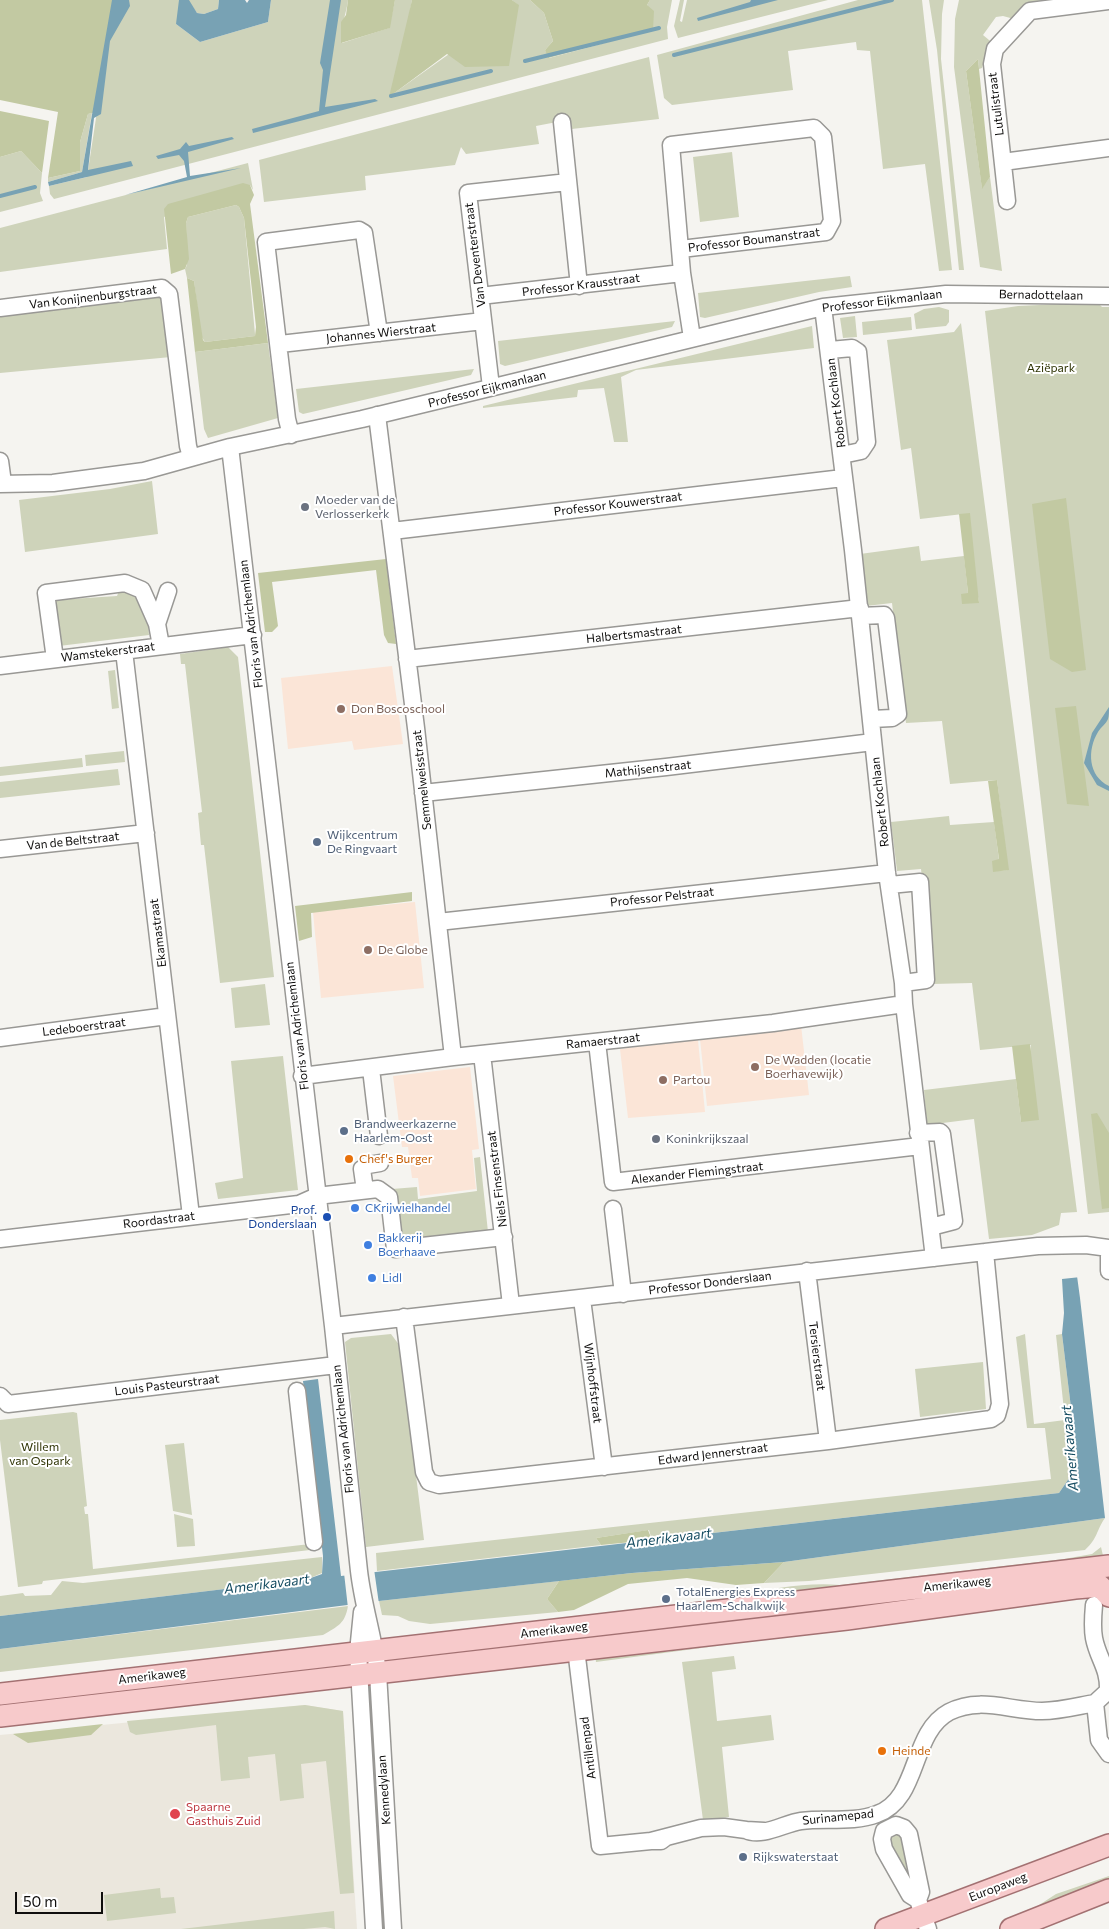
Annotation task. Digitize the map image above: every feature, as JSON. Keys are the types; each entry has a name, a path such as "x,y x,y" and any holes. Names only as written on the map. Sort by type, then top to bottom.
{"main road":[{"name":"Amerikaweg","path":"0,1716 923,1610 1011,1595 1104,1587"},
{"name":"Amerikaweg","path":"0,1694 367,1651 1104,1587"},
{"name":"Europaweg","path":"886,1929 1107,1844"},
{"path":"1011,1929 1109,1890"}],"street":[{"name":"Lutulistraat","path":"1007,201 992,64 996,49 1030,11 1109,0"},
{"path":"562,122 579,286"},
{"name":"Professor Boumanstraat","path":"814,128 823,137 832,221 826,232 681,248 671,145 814,128"},
{"path":"1003,162 1109,148"},
{"name":"Van Deventerstraat","path":"491,387 468,193 568,182"},
{"path":"292,435 287,418 280,344 266,242 360,230 364,233 379,333"},
{"path":"681,248 682,273 692,338"},
{"name":"Professor Krausstraat","path":"480,296 682,273"},
{"name":"Van Konijnenburgstraat","path":"0,308 162,288 170,294 188,446 191,456"},
{"name":"Professor Eijkmanlaan","path":"1,483 53,483 144,471 191,456 377,415 823,307 930,294 974,293"},
{"name":"Bernadottelaan","path":"974,293 1109,296"},
{"name":"Robert Kochlaan","path":"823,307 830,350 843,478 872,719 873,742 934,1258"},
{"name":"Johannes Wierstraat","path":"280,344 483,321"},
{"name":"Robert Kochlaan","path":"830,350 852,348 858,352 867,442 860,451 842,455"},
{"name":"Semmelweisstraat","path":"377,415 408,659 453,1057"},
{"name":"Floris van Adrichemlaan","path":"230,447 302,1076 333,1326 367,1651"},
{"path":"0,461 1,483"},
{"name":"Professor Kouwerstraat","path":"392,531 843,478"},
{"name":"Wamstekerstraat","path":"55,659 46,593 125,583 142,590 157,624 161,646"},
{"name":"Wamstekerstraat","path":"157,624 168,590"},
{"path":"860,612 884,614 886,618 898,714 892,718 872,719"},
{"name":"Halbertsmastraat","path":"408,659 860,612"},
{"name":"Wamstekerstraat","path":"0,666 253,635"},
{"name":"Ekamastraat","path":"124,650 191,1216"},
{"name":"Mathijsenstraat","path":"422,793 666,767 873,742"},
{"name":"Van de Beltstraat","path":"0,848 146,833"},
{"path":"889,879 920,882 926,980 903,983"},
{"name":"Professor Pelstraat","path":"438,922 889,879"},
{"name":"Ramaerstraat","path":"302,1076 371,1069 453,1057 782,1022 904,1004"},
{"name":"Ledeboerstraat","path":"0,1038 167,1016"},
{"name":"Alexander Flemingstraat","path":"597,1042 613,1182 919,1140"},
{"name":"Niels Finsenstraat","path":"482,1054 511,1305"},
{"path":"371,1069 379,1136"},
{"path":"919,1140 940,1132 942,1134 954,1221 931,1227"},
{"path":"380,1163 368,1165 362,1169 365,1190 378,1189 388,1197 395,1249 504,1237"},
{"name":"Roordastraat","path":"0,1239 299,1204 317,1196 365,1190"},
{"path":"613,1209 623,1294"},
{"name":"Professor Donderslaan","path":"333,1326 1038,1246 1086,1245 1109,1249"},
{"path":"1109,1249 1109,1271"},
{"name":"Edward Jennerstraat","path":"404,1317 424,1472 429,1482 439,1485 604,1467 983,1422 997,1415 1000,1404 985,1252"},
{"name":"Tersierstraat","path":"807,1272 828,1441"},
{"name":"Wijnhoffstraat","path":"582,1299 604,1467"},
{"name":"Louis Pasteurstraat","path":"0,1396 8,1404 336,1365"},
{"path":"297,1391 314,1542"},
{"path":"1104,1587 1094,1638 1106,1665 1109,1680 1108,1691 1095,1703 1099,1740 1108,1754"},
{"name":"Antillenpad","path":"576,1649 600,1846"},
{"name":"Kennedylaan","path":"367,1651 393,1929"},
{"name":"Kennedylaan","path":"369,1674 374,1929"},
{"name":"Surinamepad","path":"600,1846 652,1841 701,1828 724,1827 764,1830 796,1822 869,1816 888,1809 899,1799 924,1743 936,1722 950,1712 972,1704 1042,1711 1095,1703"},
{"path":"888,1809 896,1825 904,1828 912,1841 924,1915"},
{"path":"896,1825 884,1831 882,1839 884,1849 910,1895 924,1915"}],"shaded area":[{"name":"Don Boscoschool","path":"392,666 403,744 354,750 352,741 288,749 281,678"},
{"name":"De Globe","path":"415,902 424,988 321,998 313,912"},
{"name":"De Wadden (locatie Boerhavewijk)","path":"801,1025 809,1095 707,1106 700,1039"},
{"name":"Partou","path":"698,1040 705,1112 628,1118 620,1049"},
{"path":"470,1067 479,1149 472,1150 476,1189 420,1196 418,1178 412,1178 408,1147 402,1147 393,1076"},
{"name":"Spaarne Gasthuis Zuid","path":"305,1705 343,1711 357,1929 0,1929 0,1735"}],"green space":[{"path":"0,0 114,0 97,112 88,114 80,142 80,171 48,178 58,112 0,100"},
{"path":"114,0 219,0 218,9 204,14 197,13 189,2 176,24 200,42 268,22 271,0 348,0 342,26 342,43 389,28 395,0 412,0 403,50 390,96 518,5 512,0 530,0 544,13 553,41 545,50 549,58 653,30 647,5 650,0 672,0 667,27 668,39 54,199 50,194 49,186 87,177"},
{"path":"348,0 395,0 390,28 341,43 341,22 346,15"},
{"path":"412,0 512,0 519,5 509,66 465,67 447,54 389,97"},
{"path":"530,0 650,0 647,5 654,11 653,30 548,58 545,50 553,41 544,13"},
{"path":"680,0 684,0 680,21 682,22 687,0 828,0 678,38 674,26"},
{"path":"858,0 922,0 952,270 939,271 925,164 883,169 870,51 857,50 856,42 788,51 793,90 672,105 664,98 657,55"},
{"path":"929,0 944,0 941,59 964,270 959,270 937,50"},
{"path":"959,0 1050,0 1051,4 1021,8 1014,19 1003,16 996,17 983,35 995,45 985,58 982,68 979,69 978,59 966,71 982,188 990,177 1002,271 980,267 954,67 955,19"},
{"path":"649,57 659,119 563,130 562,121 536,126 539,144 466,154 461,147 455,165 365,176 366,190 264,202 259,160"},
{"path":"978,59 990,177 982,189 966,71"},
{"path":"0,111 49,121 42,173 21,151 0,157"},
{"path":"92,113 82,172 48,182 48,178 80,171 80,142 88,114"},
{"path":"21,151 42,173 40,193 43,201 0,212 0,157"},
{"path":"732,152 739,217 700,222 693,157"},
{"path":"248,163 253,190 250,185 164,217 167,249 0,272 0,228"},
{"path":"243,183 250,185 254,195 250,204 268,343 195,352 187,278 194,281 203,340 205,342 255,336 256,327 244,218 239,207 236,205 188,217 186,223 189,259 185,269 171,274 164,209 168,204"},
{"path":"236,205 239,207 244,218 255,336 205,342 201,336 194,281 187,278 185,269 187,265 186,223 188,217"},
{"path":"850,276 852,287 819,292 705,318 700,317 698,293"},
{"path":"159,296 164,300 171,357 0,373 0,312"},
{"name":"Aziëpark","path":"1098,303 1102,307 1109,307 1109,1212 1088,1214 985,311 1018,306"},
{"path":"939,307 949,310 949,322 946,326 916,329 914,314 924,309"},
{"path":"855,316 857,337 843,338 840,318"},
{"path":"911,317 912,330 863,335 862,322"},
{"path":"675,321 672,327 505,366 500,364 498,341"},
{"path":"961,323 1077,1212 1061,1213 1059,1225 1032,1235 989,1239 974,1119 927,1125 924,1090 1016,1079 1021,1122 1031,1045 980,1050 972,983 933,984 921,869 897,871 891,822 949,816 950,825 994,822 999,860 993,871 1008,870 997,780 950,784 942,721 906,723 892,603 866,606 860,554 919,546 921,561 964,556 968,593 979,602 963,514 920,519 911,448 901,450 887,340 954,332"},
{"path":"812,326 814,348 636,370 621,377 628,442 614,442 604,388 578,390 577,397 483,408 483,406"},
{"path":"268,343 278,418 208,438 204,429 195,352"},
{"path":"474,369 471,375 303,414 299,412 296,389"},
{"path":"152,481 158,534 25,552 19,500 110,489"},
{"path":"1066,498 1086,670 1072,672 1050,659 1032,504"},
{"path":"970,513 979,603 962,604 961,594 968,593 959,514"},
{"path":"386,559 396,644 388,643 384,635 376,570 272,582 278,626 272,632 265,632 258,573"},
{"path":"121,586 139,595 148,622 149,635 59,646 54,604 56,600 117,596"},
{"path":"228,647 238,657 274,977 220,983 204,845 201,845 198,813 202,812 185,664 181,664 180,654"},
{"path":"115,670 119,708 112,709 108,671"},
{"path":"1076,706 1089,806 1067,804 1055,708"},
{"path":"124,751 125,762 86,766 85,755"},
{"path":"82,758 83,767 0,776 0,767"},
{"path":"118,769 120,785 0,798 0,782"},
{"path":"997,780 1009,870 993,872 992,861 999,859 988,781"},
{"path":"412,892 412,901 311,913 312,937 299,941 295,906"},
{"path":"265,984 270,1025 235,1028 231,988"},
{"path":"1030,1044 1039,1120 1021,1122 1012,1046"},
{"path":"283,1056 298,1190 218,1199 215,1183 243,1178 231,1061"},
{"path":"1097,1113 1109,1133 1109,1208 1102,1209 1091,1114"},
{"path":"480,1157 488,1232 404,1243 398,1238 392,1189 417,1187 418,1199 477,1191 474,1158"},
{"path":"391,1334 400,1346 424,1540 366,1547 345,1342 351,1338"},
{"path":"1025,1334 1034,1424 1065,1420 1056,1335 1062,1334 1078,1465 1059,1493 652,1540 649,1530 596,1538 601,1545 377,1571 376,1553 1051,1479 1045,1428 1027,1428 1016,1337"},
{"path":"983,1362 986,1409 920,1417 915,1369"},
{"name":"Willem van Ospark","path":"77,1413 87,1506 84,1507 85,1514 88,1514 93,1569 310,1544 310,1550 43,1581 42,1584 18,1587 0,1440 0,1420"},
{"path":"184,1443 192,1515 173,1511 165,1445"},
{"path":"174,1514 193,1519 195,1546 177,1547"},
{"path":"1105,1518 1095,1538 1085,1550 809,1581 764,1583 784,1562"},
{"path":"648,1530 652,1540 601,1545 596,1538"},
{"path":"1101,1547 1104,1560 839,1591 818,1588 749,1598 738,1595 814,1584 840,1585 1064,1559 1092,1554"},
{"path":"322,1557 322,1573 308,1579 0,1616 0,1596 23,1593 25,1596 51,1595 62,1581 83,1583"},
{"path":"784,1562 764,1583 736,1585 687,1578 628,1584 574,1610 558,1612 547,1599 559,1581 632,1573"},
{"path":"559,1581 547,1599 558,1612 430,1624 409,1621 398,1616 382,1615 379,1601"},
{"path":"348,1606 343,1621 323,1635 0,1672 0,1649"},
{"path":"724,1645 596,1662 595,1655 632,1650 664,1652"},
{"path":"734,1656 736,1669 712,1672 717,1721 771,1715 774,1740 722,1747 729,1817 703,1820 682,1662"},
{"path":"305,1705 343,1711 354,1893 340,1894 326,1761 301,1764 304,1798 280,1801 275,1754 248,1757 250,1778 221,1781 216,1725 136,1735 130,1732 127,1721"},
{"path":"103,1724 91,1735 28,1743 13,1734"},
{"path":"900,1831 917,1894 891,1852 888,1837"},
{"path":"1109,1876 1109,1880 1033,1909 1056,1894"},
{"path":"160,1888 161,1898 174,1897 176,1913 107,1921 104,1895"},
{"path":"334,1911 335,1929 325,1927 304,1929 181,1929"}],"water":[{"path":"112,0 129,0 130,6 110,41 101,114 94,118 88,170 131,161 133,166 49,186 48,182 82,172"},
{"path":"179,0 189,0 197,13 204,14 218,9 219,0 245,0 247,3 249,0 271,0 268,22 200,42 176,24"},
{"path":"330,0 341,0 325,107 375,99 378,101 253,133 252,129 319,111 323,70 320,63"},
{"path":"751,0 778,0 698,21 697,18 750,2"},
{"path":"232,137 234,139 188,152 190,176 241,168 125,195 187,177 184,161 179,155 158,159 156,156 180,149 186,142 189,146"},
{"path":"1109,707 1108,719 1094,739 1091,754 1093,769 1102,782 1109,786 1109,791 1097,785 1084,763 1092,733"},
{"name":"Amerikavaart","path":"1109,1274 1080,1298 1105,1518 784,1562 632,1573 379,1601 0,1649 0,1616 308,1579 322,1574 323,1556 303,1381 318,1379 341,1576 1059,1493 1078,1465 1062,1334 1064,1313 1062,1279"}],"pier":[{"path":"1109,1272 1109,1295 1080,1298 1077,1276"},
{"path":"374,1569 379,1604 348,1608 344,1573"}],"waterway":[{"path":"674,55 892,0"},
{"path":"525,61 659,28"},
{"path":"391,96 491,71"},
{"path":"0,196 35,187"}],"place":[{"name":"Moeder van de Verlosserkerk","path":"305,507"},
{"name":"Don Boscoschool","path":"341,709"},
{"name":"Wijkcentrum De Ringvaart","path":"317,842"},
{"name":"De Globe","path":"368,950"},
{"name":"De Wadden (locatie Boerhavewijk)","path":"755,1067"},
{"name":"Partou","path":"663,1080"},
{"name":"Brandweerkazerne Haarlem-Oost","path":"344,1131"},
{"name":"Koninkrijkszaal","path":"656,1139"},
{"name":"Chef's Burger","path":"349,1159"},
{"name":"CKrijwielhandel","path":"355,1208"},
{"name":"Prof. Donderslaan","path":"327,1217"},
{"name":"Bakkerij Boerhaave","path":"368,1245"},
{"name":"Lidl","path":"372,1278"},
{"name":"TotalEnergies Express Haarlem-Schalkwijk","path":"666,1599"},
{"name":"Heinde","path":"882,1751"},
{"name":"Spaarne Gasthuis Zuid","path":"175,1814"},
{"name":"Rijkswaterstaat","path":"743,1857"}]}
